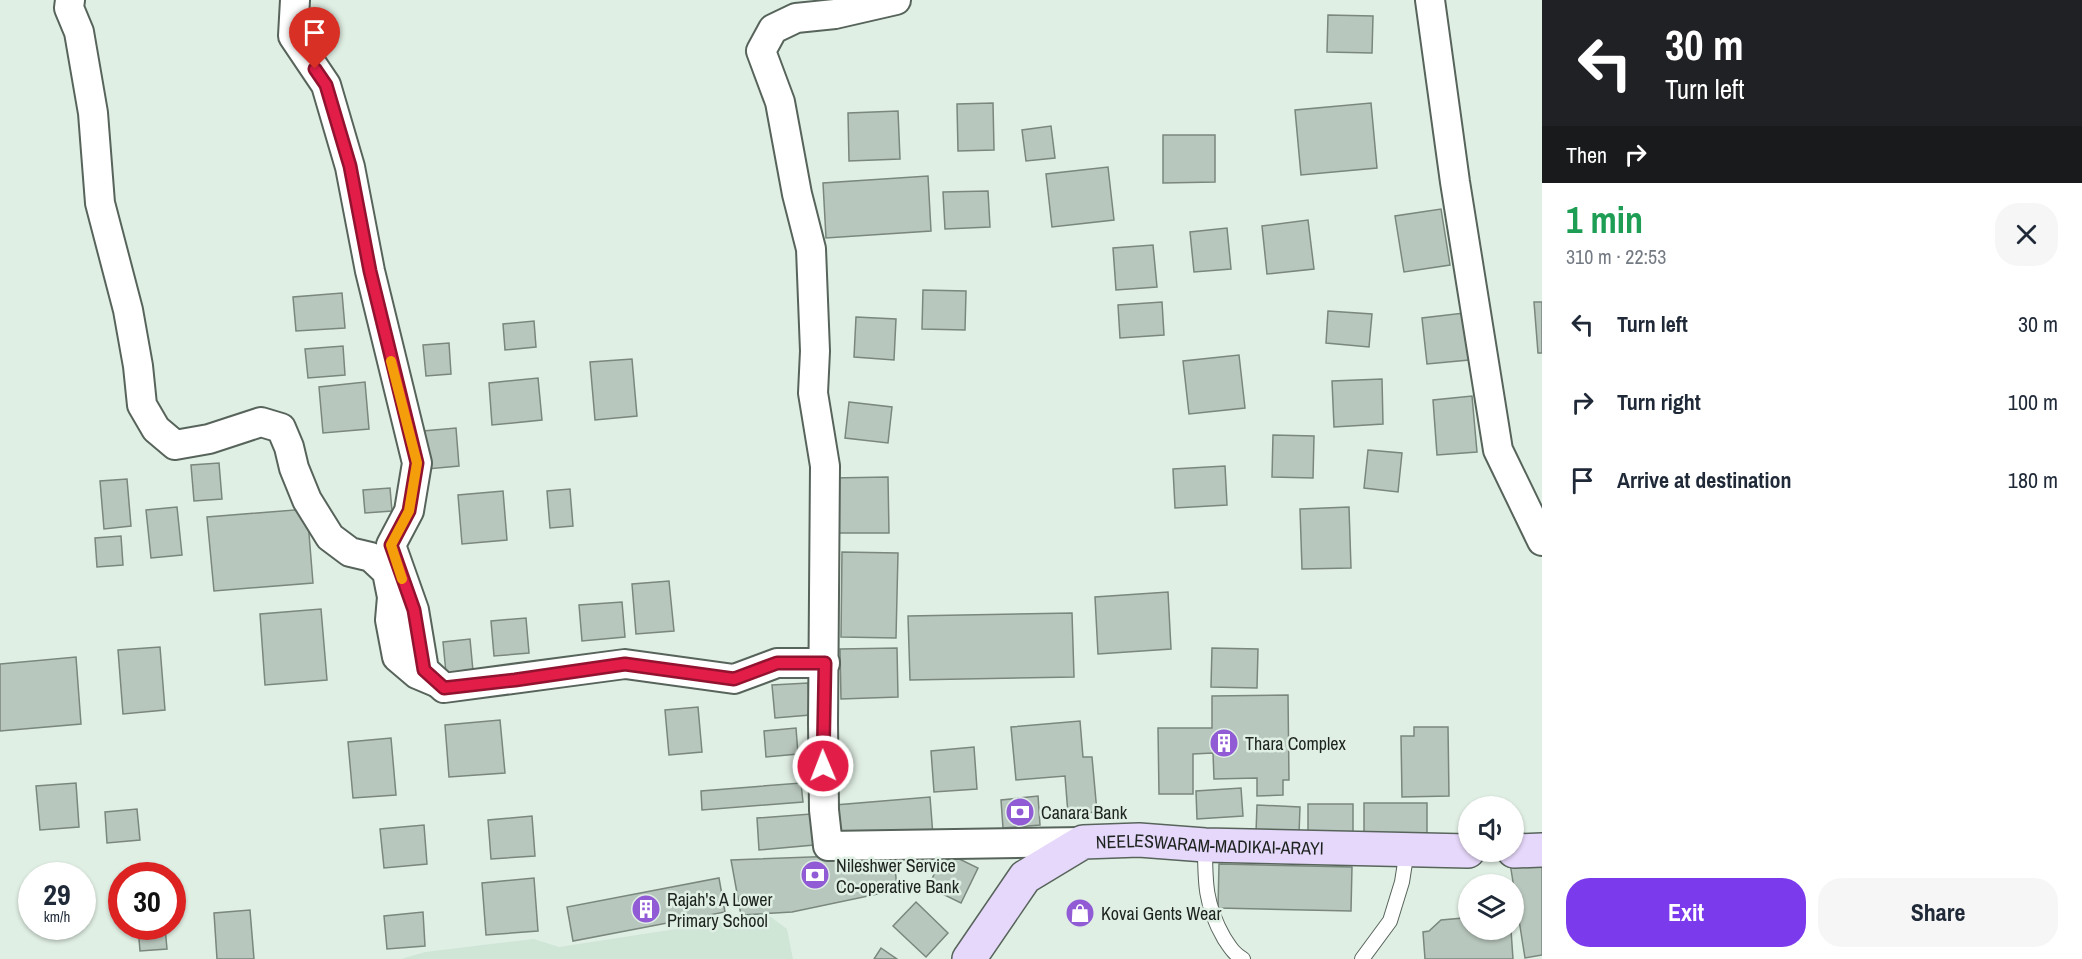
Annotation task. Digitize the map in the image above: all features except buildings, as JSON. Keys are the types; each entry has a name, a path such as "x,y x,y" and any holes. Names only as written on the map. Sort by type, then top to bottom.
{"main road":[{"name":"NEELESWARAM-MADIKAI-ARAYI","path":"969,959 1025,877 1083,842 1139,840 1205,845 1458,851"},
{"path":"1524,851 1542,850"}],"street":[{"path":"70,0 69,8 79,32 93,113 100,203 128,310 142,405 156,429 175,445 209,440 261,422 281,428 307,500 330,537 350,552 371,557 387,572 392,597 390,620 397,657 417,674 439,683"},
{"path":"295,0 293,36 326,85 350,166 370,271 417,463 409,511 391,545 414,610 424,670 444,688 625,664 734,679 777,663 825,663"},
{"path":"896,0 835,14 796,18 773,29 761,51 780,102 797,194 811,249 815,351 813,393 825,466 823,723 824,810 828,846 1083,842"},
{"path":"1430,0 1455,182 1497,450 1542,541"}],"lane":[{"path":"1205,845 1205,884 1213,918 1233,953 1243,959"},
{"path":"1362,959 1390,921 1402,882 1407,850"}],"shaded area":[{"path":"768,915 787,929 793,959 401,959 425,952 534,939 559,947"}],"slow traffic":[{"path":"391,361 417,463 409,511 391,545 402,579"}],"place":[{"name":"Thara Complex","path":"1224,743"},
{"name":"Canara Bank","path":"1020,812"},
{"name":"Nileshwer Service Co-operative Bank","path":"815,875"},
{"name":"Rajah's A Lower Primary School","path":"646,909"},
{"name":"Kovai Gents Wear","path":"1080,913"}],"route":[{"path":"315,69 326,85 350,166 370,271 417,463 409,511 391,545 414,610 424,670 444,688 625,664 705,673 734,679 777,663 825,663 823,766"}]}
